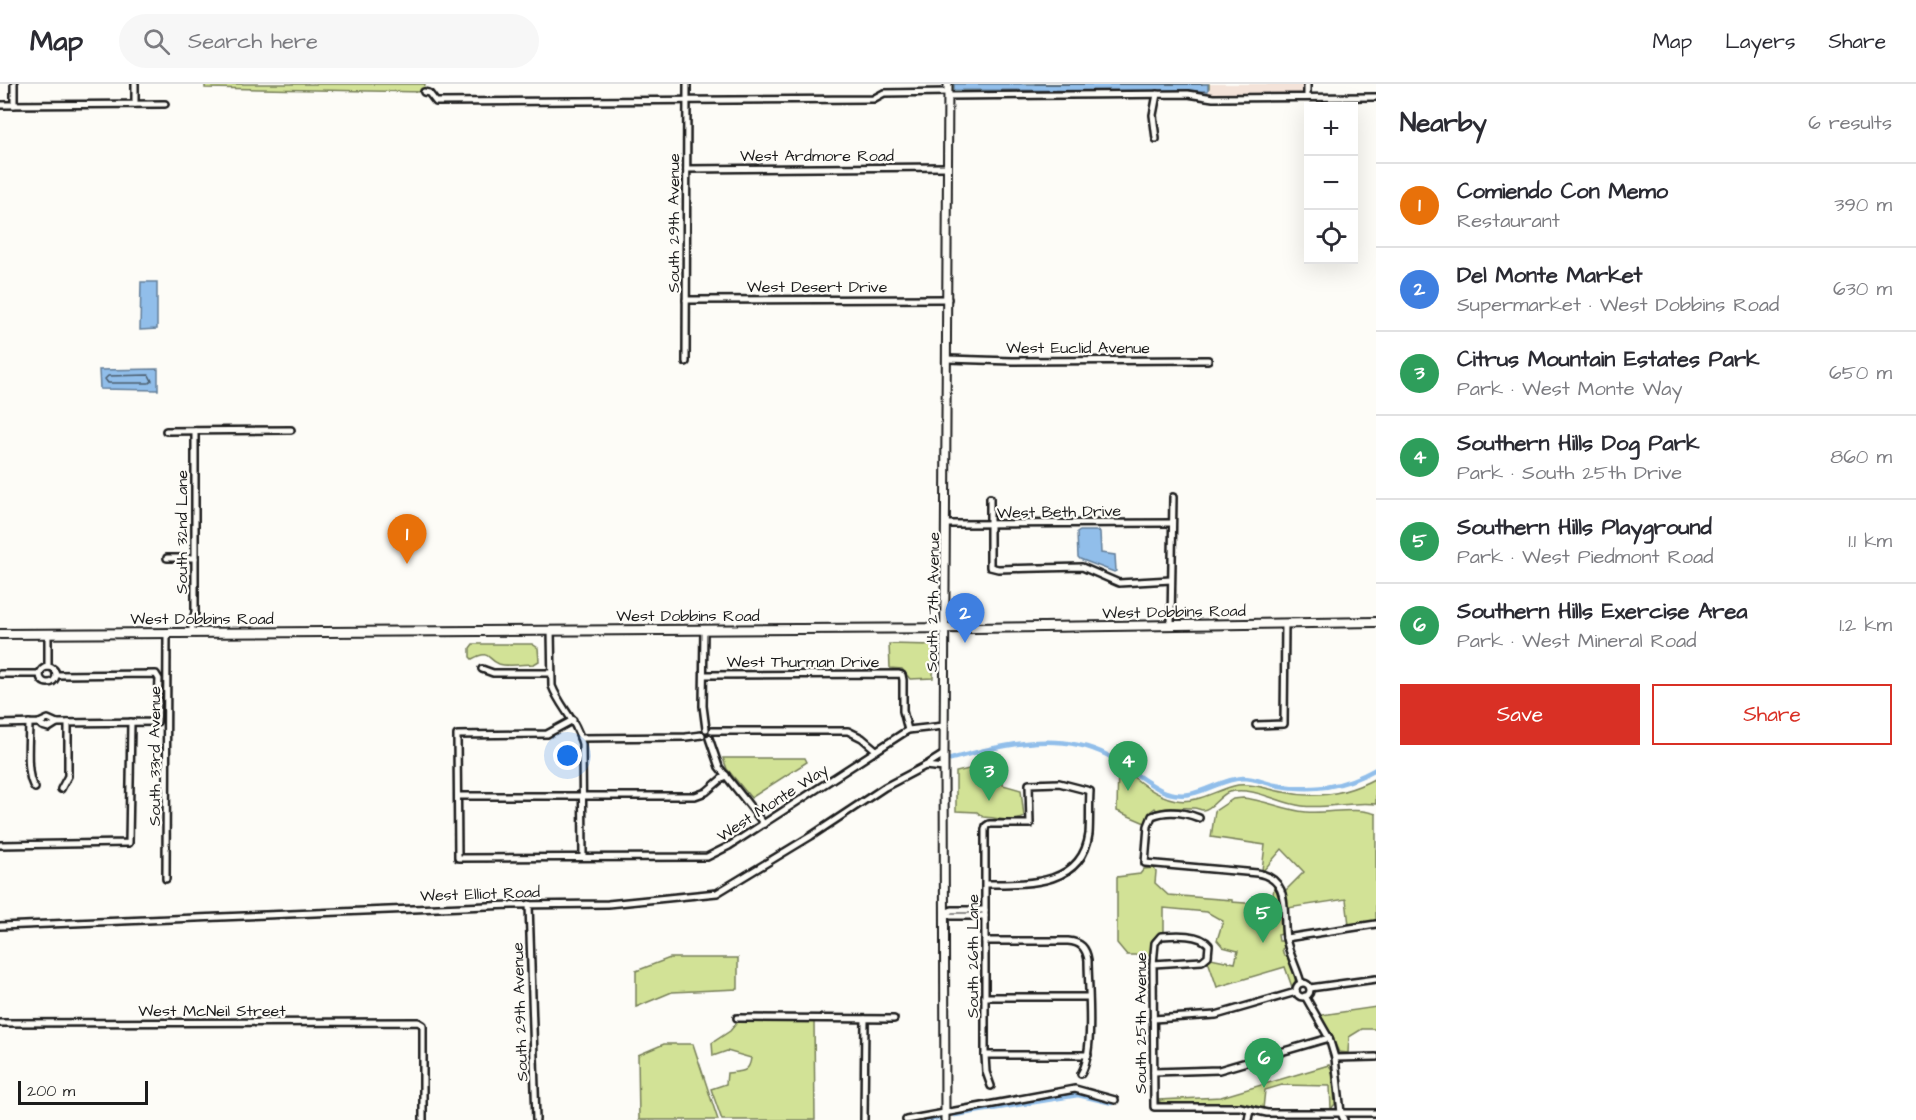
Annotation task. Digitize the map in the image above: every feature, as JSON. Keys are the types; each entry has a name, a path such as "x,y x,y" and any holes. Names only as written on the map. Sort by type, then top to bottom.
{"main road":[{"name":"West Dobbins Road","path":"0,634 1376,622"}],"street":[{"path":"14,84 14,105"},
{"path":"135,84 135,104"},
{"name":"South 29th Avenue","path":"686,362 687,84"},
{"path":"1307,84 1307,97"},
{"path":"424,92 429,93 436,102 873,99 884,93 948,91 1188,94 1213,98 1376,97"},
{"name":"South 27th Avenue","path":"945,1117 944,726 948,91"},
{"path":"1156,139 1153,115 1157,94"},
{"path":"0,105 165,104"},
{"name":"West Ardmore Road","path":"687,169 948,167"},
{"name":"West Desert Drive","path":"686,300 948,299"},
{"name":"West Euclid Avenue","path":"947,359 1208,360"},
{"path":"166,431 291,430"},
{"name":"South 32nd Lane","path":"192,632 195,613 195,431"},
{"path":"1171,623 1173,497"},
{"path":"990,498 990,567 998,569 1082,567 1119,583 1171,580"},
{"name":"West Beth Drive","path":"946,524 1173,523"},
{"path":"167,558 195,558"},
{"path":"1256,725 1284,724 1285,623"},
{"path":"704,629 703,706 712,735 709,738 715,757 726,775 764,824"},
{"path":"551,630 550,673 555,694 573,720 583,754 583,857"},
{"name":"South 33rd Avenue","path":"166,879 167,632"},
{"path":"48,633 48,667"},
{"path":"40,674 44,668 48,667"},
{"path":"48,667 54,670 56,675"},
{"path":"482,669 494,673 550,673"},
{"path":"0,674 40,674"},
{"path":"40,674 41,679 48,682 52,681 56,675"},
{"path":"0,724 39,723 48,719 57,723 157,722 159,679 156,674 56,675"},
{"name":"West Thurman Drive","path":"704,675 902,675 903,711 908,730"},
{"path":"573,720 545,735 457,735 458,796 695,796 706,792 726,775"},
{"path":"0,844 129,843 131,722"},
{"path":"29,723 29,776 35,788"},
{"path":"61,789 68,776 68,723"},
{"name":"West Monte Way","path":"458,796 458,858 707,857 720,852 908,730 944,726"},
{"path":"702,735 703,730 848,731 862,738 876,750"},
{"path":"580,738 702,735 706,739 709,738"},
{"path":"925,766 944,761"},
{"name":"West Elliot Road","path":"0,926 529,904 618,904 717,894 885,787 925,766 944,761"},
{"name":"South 26th Lane","path":"986,884 1045,882 1059,876 1073,865 1082,853 1089,835 1090,791 1059,783 1029,784 1030,824 989,824 986,826 985,1055 986,1072 991,1086"},
{"path":"1199,818 1162,812 1152,816 1148,826 1145,863 1266,875 1276,882 1281,888 1284,899 1286,938 1301,983"},
{"name":"South 29th Avenue","path":"529,904 536,1120"},
{"path":"944,913 952,910 986,913"},
{"path":"1286,938 1376,924"},
{"name":"South 25th Avenue","path":"1153,964 1202,961 1208,956 1208,943 1199,938 1164,936 1157,939 1154,945 1153,964 1154,1107 1250,1109"},
{"path":"986,940 1068,941 1082,946 1088,960 1088,1055 1081,1074"},
{"path":"1310,988 1376,979"},
{"path":"1301,983 1308,984 1310,988"},
{"path":"1296,992 1301,983"},
{"path":"1296,992 1305,996 1310,992 1310,988"},
{"path":"1154,1019 1216,1015 1296,992"},
{"path":"1305,996 1329,1038 1335,1058 1341,1113 1344,1120"},
{"path":"985,997 1088,997"},
{"path":"736,1018 894,1018"},
{"path":"864,1120 865,1019"},
{"name":"West McNeil Street","path":"0,1023 418,1022 423,1025 423,1120"},
{"path":"1154,1072 1219,1070 1329,1038"},
{"path":"985,1055 1088,1055"},
{"path":"1335,1058 1376,1057"},
{"path":"906,1120 945,1117 1076,1089 1115,1100"},
{"path":"1248,1120 1250,1109 1267,1113 1376,1113"},
{"path":"1338,1120 1341,1113"}],"shaded area":[{"path":"1209,84 1304,84 1304,95 1209,96"}],"green space":[{"path":"205,84 425,84 424,92 205,88"},
{"path":"951,84 1209,84 1209,88 1201,88 1194,92 952,93"},
{"path":"473,644 532,644 538,648 539,661 534,664 507,665 499,664 485,655 472,659 470,648"},
{"path":"889,644 934,645 933,678 910,679 902,669 890,668"},
{"path":"723,758 805,758 807,762 751,798 727,769"},
{"path":"1003,761 1003,785 1021,790 1024,817 1003,820 983,817 977,812 956,811 956,772"},
{"path":"1118,764 1152,791 1176,800 1192,800 1238,785 1295,794 1331,794 1354,788 1376,778 1376,804 1302,806 1257,793 1239,791 1225,794 1203,810 1166,808 1157,811 1155,808 1145,823 1117,811"},
{"path":"1243,798 1306,812 1350,810 1376,814 1376,921 1349,925 1346,899 1288,908 1285,891 1304,872 1282,849 1263,871 1265,845 1211,837 1215,811 1233,799"},
{"path":"1154,868 1155,883 1168,895 1232,900 1232,902 1258,904 1258,906 1272,908 1274,885 1281,900 1282,934 1278,935 1279,941 1283,941 1284,956 1288,955 1295,976 1292,987 1285,967 1217,987 1208,961 1211,958 1235,963 1238,951 1223,947 1217,940 1223,921 1207,912 1164,908 1164,932 1153,939 1150,955 1127,955 1117,943 1117,877 1140,874 1144,869"},
{"path":"670,958 738,958 738,989 672,992 636,1007 636,971"},
{"path":"1376,1007 1376,1029 1362,1029 1349,1037 1348,1053 1339,1052 1321,1016"},
{"path":"740,1019 814,1021 815,1120 722,1120 711,1089 726,1084 727,1073 746,1069 751,1058 727,1051 713,1056 712,1043 730,1031"},
{"path":"664,1044 693,1044 718,1120 639,1120 638,1055"},
{"path":"1329,1065 1332,1070 1335,1104 1331,1109 1330,1086 1282,1085 1265,1090 1263,1109 1240,1104 1161,1104 1159,1100 1221,1097"}],"water":[{"path":"954,84 1208,84 1208,91 954,90"},
{"path":"141,282 157,282 157,329 140,330"},
{"path":"158,369 158,390 100,389 99,370"},
{"path":"1080,531 1100,532 1101,553 1115,555 1116,571 1078,557 1077,533"}],"waterway":[{"path":"937,763 1022,743 1066,743 1087,747 1107,755 1162,791 1179,795 1198,792 1224,782 1243,778 1289,787 1327,787 1376,769"},
{"path":"955,1115 1078,1095 1112,1103"},
{"path":"926,1120 940,1118"}],"place":[{"name":"Comiendo Con Memo","path":"407,564"},
{"name":"Del Monte Market","path":"965,643"},
{"name":"Southern Hills Dog Park","path":"1128,791"},
{"name":"Citrus Mountain Estates Park","path":"989,801"},
{"name":"Southern Hills Playground","path":"1263,943"},
{"name":"Southern Hills Exercise Area","path":"1264,1088"}]}
